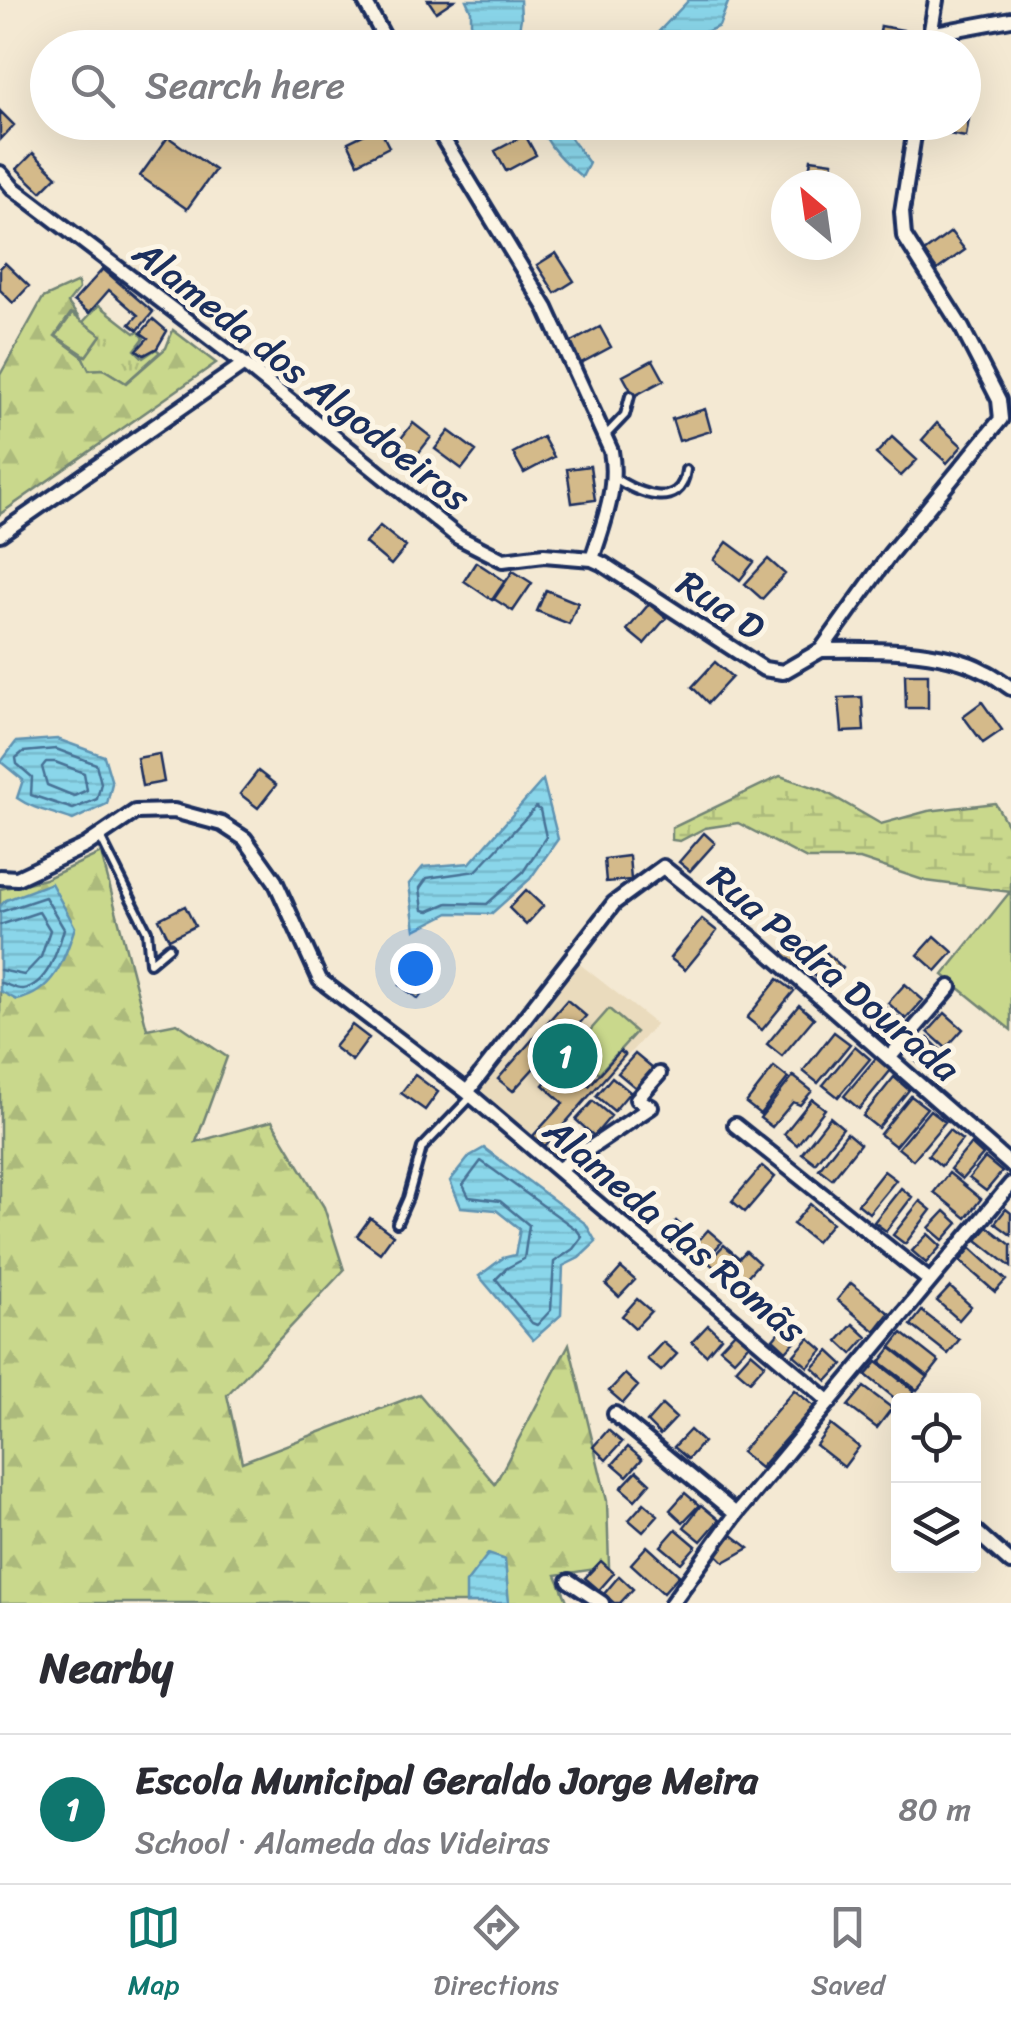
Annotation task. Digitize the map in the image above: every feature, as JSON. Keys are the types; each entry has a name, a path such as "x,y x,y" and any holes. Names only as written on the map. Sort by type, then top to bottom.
{"street":[{"path":"364,0 380,30"},
{"path":"931,30 936,0"},
{"path":"970,30 1011,19"},
{"path":"444,140 546,308 611,452 608,512 592,559"},
{"path":"821,650 890,554 1004,412 962,328 904,236 902,212 913,140"},
{"name":"Alameda dos Algodoeiros","path":"0,173 13,188 244,364 458,537 503,560 544,555 592,559"},
{"path":"0,534 244,364"},
{"name":"Rua D","path":"592,559 764,669 783,672 821,650"},
{"path":"821,650 959,661 985,671 1011,688"},
{"name":"Alameda das Romãs","path":"0,877 17,878 85,846 135,812 174,811 222,824 245,839 275,881 320,980 559,1169 830,1402"},
{"name":"Rua Pedra Dourada","path":"469,1095 614,903 663,867 750,937 1011,1165"},
{"path":"890,1057 950,987"},
{"path":"559,1169 651,1107 636,1099 659,1074"},
{"path":"734,1125 930,1281"},
{"path":"672,1603 736,1514 1011,1184"},
{"path":"615,1414 736,1514"},
{"path":"981,1536 1011,1563"},
{"path":"569,1581 602,1603"}],"lane":[{"path":"603,438 625,414 630,396"},
{"path":"612,476 631,488 665,498 685,480 686,470"},
{"path":"100,836 147,931 150,963 169,947"},
{"path":"397,1222 422,1148 469,1095"}],"shaded area":[{"path":"577,962 656,1024 543,1150 478,1087"}],"green space":[{"path":"78,282 79,289 68,303 79,318 71,313 55,336 82,356 89,370 103,369 126,383 166,348 173,330 216,363 0,514 0,375 43,298"},
{"path":"99,305 144,338 135,350 143,358 156,349 160,352 126,383 103,369 88,370 82,356 101,335 83,322"},
{"path":"72,314 101,335 86,356 56,336"},
{"path":"780,776 822,790 881,824 928,811 995,803 1011,831 1011,892 926,881 860,859 807,859 738,823 705,828 680,841 672,840 672,828"},
{"path":"101,853 147,1029 177,1023 227,1057 196,1142 272,1121 324,1207 344,1270 227,1395 242,1462 419,1394 495,1484 569,1344 607,1501 609,1567 556,1575 568,1603 0,1603 0,889 45,879"},
{"path":"1011,895 1011,1030 943,975"},
{"path":"609,1009 636,1032 599,1073 573,1050"}],"water":[{"path":"466,0 520,0 519,30 471,30 471,11"},
{"path":"689,0 729,0 719,26 710,30 660,30"},
{"path":"548,140 572,140 589,163 582,177 563,160"},
{"path":"57,739 104,756 112,783 107,804 73,820 17,798 23,780 1,762 16,742"},
{"path":"543,780 558,839 530,879 491,914 449,913 415,930 409,884 423,867 470,863"},
{"path":"51,883 75,927 62,962 49,982 17,1000 0,991 0,906 6,900"},
{"path":"484,1148 586,1224 596,1242 563,1266 561,1315 533,1340 479,1276 503,1258 515,1255 520,1229 496,1210 461,1207 450,1181 470,1156"},
{"path":"488,1554 505,1560 509,1603 466,1603 466,1583"}],"building":[{"path":"428,0 454,0 436,12"},
{"path":"0,111 14,125 0,140"},
{"path":"166,140 172,140 215,170 187,209 140,176"},
{"path":"386,140 389,147 358,163 348,142"},
{"path":"516,140 528,140 536,155 506,171 495,151"},
{"path":"33,153 57,176 41,192 17,169"},
{"path":"811,159 833,162 832,170 809,170"},
{"path":"951,232 965,250 937,270 924,252"},
{"path":"556,253 574,281 555,293 537,265"},
{"path":"5,263 29,286 13,303 0,290 0,268"},
{"path":"103,269 153,312 138,330 130,324 138,315 109,290 89,313 74,301"},
{"path":"153,319 167,331 157,348 144,355 137,350 148,338 141,333"},
{"path":"600,327 611,347 581,363 570,343"},
{"path":"653,360 664,380 634,396 623,376"},
{"path":"705,409 711,431 679,441 672,419"},
{"path":"413,423 431,437 410,464 392,450"},
{"path":"937,423 962,446 947,463 922,440"},
{"path":"449,431 476,451 462,469 435,449"},
{"path":"543,437 554,457 524,473 513,453"},
{"path":"892,437 917,460 901,476 876,454"},
{"path":"590,466 595,500 572,503 567,469"},
{"path":"380,526 406,547 391,565 365,543"},
{"path":"727,542 754,562 740,580 714,560"},
{"path":"768,559 785,574 762,599 745,584"},
{"path":"476,562 505,581 492,600 464,581"},
{"path":"513,571 532,583 513,611 494,599"},
{"path":"546,590 578,603 569,624 537,611"},
{"path":"649,604 666,618 644,644 627,630"},
{"path":"715,662 732,677 708,703 692,687"},
{"path":"905,674 928,674 928,708 906,708"},
{"path":"862,697 864,731 842,732 839,698"},
{"path":"982,702 1002,730 983,743 963,716"},
{"path":"159,754 164,782 142,786 137,758"},
{"path":"258,771 276,785 258,808 240,794"},
{"path":"704,833 715,843 690,871 679,862"},
{"path":"629,856 631,880 606,882 604,859"},
{"path":"730,884 748,899 731,918 713,903"},
{"path":"526,890 543,906 526,925 509,908"},
{"path":"185,906 195,926 169,939 159,919"},
{"path":"702,919 717,931 685,970 670,958"},
{"path":"798,935 816,950 800,970 782,954"},
{"path":"935,936 953,952 936,971 918,955"},
{"path":"826,952 843,968 827,987 809,971"},
{"path":"418,962 436,976 418,999 400,985"},
{"path":"778,979 794,991 762,1030 747,1018"},
{"path":"905,984 923,1000 906,1019 888,1003"},
{"path":"567,1000 586,1016 552,1055 589,1086 620,1051 625,1055 545,1146 533,1136 563,1103 543,1085 556,1070 543,1058 513,1091 498,1079"},
{"path":"799,1005 814,1018 782,1056 767,1044"},
{"path":"886,1008 904,1023 887,1043 869,1027"},
{"path":"945,1013 963,1029 946,1048 928,1032"},
{"path":"352,1025 369,1038 352,1061 334,1047"},
{"path":"834,1032 850,1044 818,1083 803,1071"},
{"path":"928,1038 945,1054 929,1073 911,1057"},
{"path":"855,1046 870,1059 838,1097 823,1085"},
{"path":"635,1054 653,1069 636,1088 618,1073"},
{"path":"876,1058 891,1070 859,1109 844,1096"},
{"path":"774,1067 788,1078 760,1114 746,1103"},
{"path":"415,1075 438,1092 425,1110 401,1093"},
{"path":"793,1076 812,1091 800,1105 793,1102 772,1127 760,1118"},
{"path":"612,1077 630,1092 614,1111 596,1096"},
{"path":"894,1077 909,1090 878,1128 863,1116"},
{"path":"911,1096 927,1108 895,1146 880,1134"},
{"path":"812,1099 825,1109 797,1145 784,1134"},
{"path":"593,1101 611,1116 594,1136 576,1120"},
{"path":"930,1110 945,1122 913,1160 898,1148"},
{"path":"830,1117 843,1128 815,1163 802,1153"},
{"path":"949,1130 962,1140 941,1166 928,1155"},
{"path":"563,1133 577,1146 561,1163 548,1150"},
{"path":"847,1133 860,1144 832,1179 819,1169"},
{"path":"971,1144 983,1155 962,1179 950,1169"},
{"path":"985,1158 1002,1172 986,1191 969,1178"},
{"path":"762,1166 775,1177 745,1212 732,1201"},
{"path":"884,1171 896,1180 869,1213 858,1204"},
{"path":"949,1173 981,1199 966,1218 934,1192"},
{"path":"901,1188 912,1197 886,1231 874,1222"},
{"path":"920,1201 931,1210 905,1244 893,1235"},
{"path":"810,1204 832,1223 816,1242 793,1224"},
{"path":"1006,1209 1011,1213 1011,1235 995,1223"},
{"path":"945,1211 958,1223 943,1240 929,1228"},
{"path":"370,1218 393,1235 380,1253 357,1236"},
{"path":"676,1221 690,1234 674,1251 661,1238"},
{"path":"988,1227 1011,1245 1011,1267 977,1240"},
{"path":"708,1230 722,1242 706,1259 693,1247"},
{"path":"928,1234 941,1246 926,1263 912,1251"},
{"path":"724,1245 738,1257 722,1274 708,1262"},
{"path":"971,1248 1006,1280 995,1292 960,1261"},
{"path":"746,1251 759,1263 744,1280 730,1268"},
{"path":"621,1268 635,1280 619,1297 606,1285"},
{"path":"851,1283 889,1313 875,1331 837,1300"},
{"path":"950,1287 971,1306 959,1320 937,1301"},
{"path":"637,1299 651,1311 635,1328 622,1316"},
{"path":"922,1311 959,1340 948,1354 911,1325"},
{"path":"788,1321 802,1334 786,1351 773,1339"},
{"path":"853,1324 867,1337 852,1354 838,1341"},
{"path":"708,1325 721,1337 706,1355 692,1342"},
{"path":"736,1331 749,1344 734,1360 720,1348"},
{"path":"902,1333 939,1362 928,1376 891,1347"},
{"path":"809,1338 823,1350 808,1367 794,1355"},
{"path":"663,1342 677,1354 661,1371 647,1359"},
{"path":"891,1348 928,1377 917,1390 880,1362"},
{"path":"829,1351 843,1364 827,1381 813,1368"},
{"path":"751,1352 765,1364 750,1381 736,1369"},
{"path":"877,1362 914,1391 891,1395 866,1375"},
{"path":"625,1374 638,1386 623,1403 609,1391"},
{"path":"864,1387 891,1409 877,1428 848,1406"},
{"path":"794,1390 814,1406 760,1468 741,1452"},
{"path":"662,1405 676,1418 660,1435 647,1422"},
{"path":"831,1425 859,1447 844,1467 816,1445"},
{"path":"608,1430 622,1442 606,1460 593,1447"},
{"path":"690,1430 703,1442 688,1459 674,1447"},
{"path":"628,1447 642,1459 627,1476 613,1464"},
{"path":"637,1471 650,1483 635,1500 621,1488"},
{"path":"685,1493 699,1505 683,1522 670,1510"},
{"path":"644,1503 658,1515 643,1532 629,1520"},
{"path":"701,1505 719,1520 701,1541 684,1527"},
{"path":"676,1529 696,1546 681,1563 661,1546"},
{"path":"732,1535 749,1548 724,1562 716,1554"},
{"path":"647,1546 679,1575 663,1593 631,1564"},
{"path":"601,1561 614,1573 599,1590 585,1578"},
{"path":"619,1576 633,1589 620,1603 614,1603 604,1594"}],"place":[{"name":"Escola Municipal Geraldo Jorge Meira","path":"565,1056"}]}
